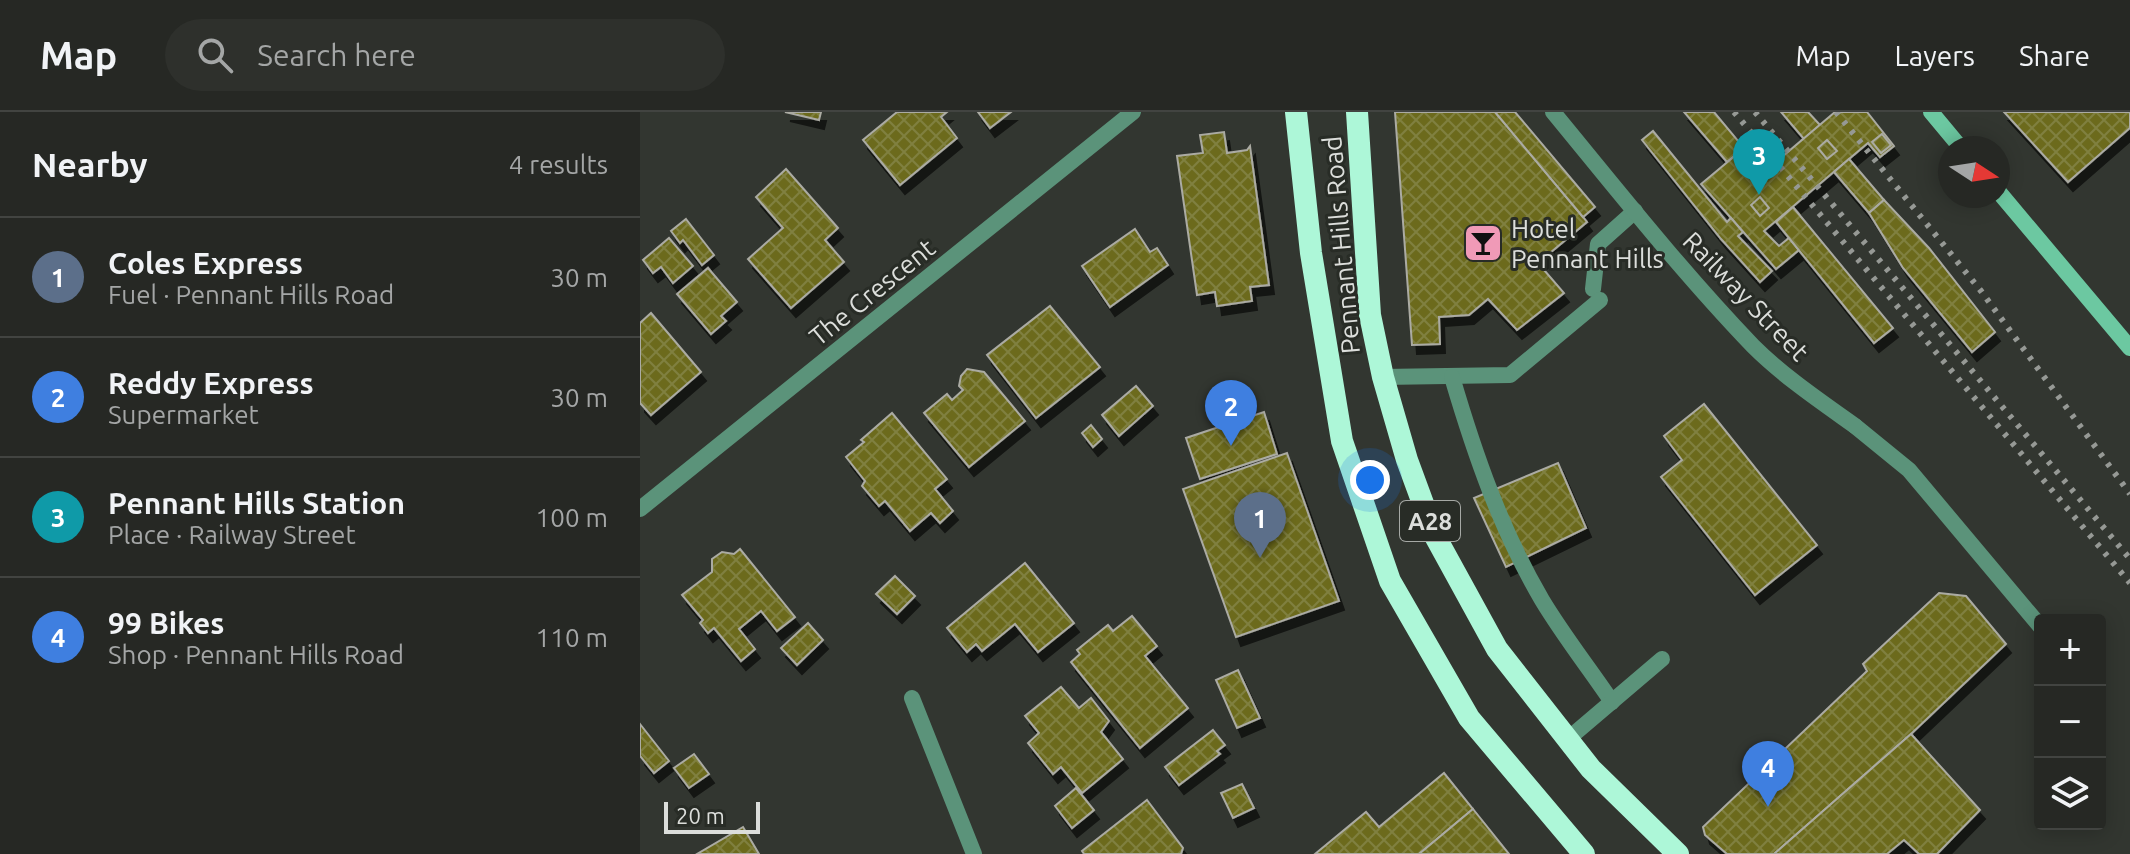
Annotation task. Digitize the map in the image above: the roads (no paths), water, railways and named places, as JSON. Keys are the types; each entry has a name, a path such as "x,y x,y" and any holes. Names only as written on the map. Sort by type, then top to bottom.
{"highway":[{"name":"Pennant Hills Road","path":"1296,112 1311,253 1342,441 1390,581 1469,718 1584,854"},
{"name":"Pennant Hills Road","path":"1357,112 1370,315 1383,377 1407,460 1435,536 1497,649 1602,779 1678,854"}],"main road":[{"path":"1931,112 1951,136"},
{"path":"2010,205 2130,348"}],"street":[{"name":"The Crescent","path":"640,509 1133,112"},
{"name":"Railway Street","path":"1553,112 1754,346 1807,392 1891,452 2034,619"},
{"path":"1383,377 1510,375 1596,295 1598,244 1635,211"},
{"path":"1452,377 1486,486 1523,564 1543,602 1612,702"},
{"path":"1568,739 1662,659"},
{"path":"912,698 974,854"}],"railway":[{"path":"1734,112 2130,583"},
{"path":"1755,112 2130,559"},
{"path":"1836,112 1981,291 2130,494"}],"place":[{"name":"Pennant Hills Station","path":"1759,195"},
{"name":"Hotel Pennant Hills","path":"1483,243"},
{"name":"Reddy Express","path":"1231,446"},
{"name":"Coles Express","path":"1260,558"},
{"name":"99 Bikes","path":"1768,807"}]}
